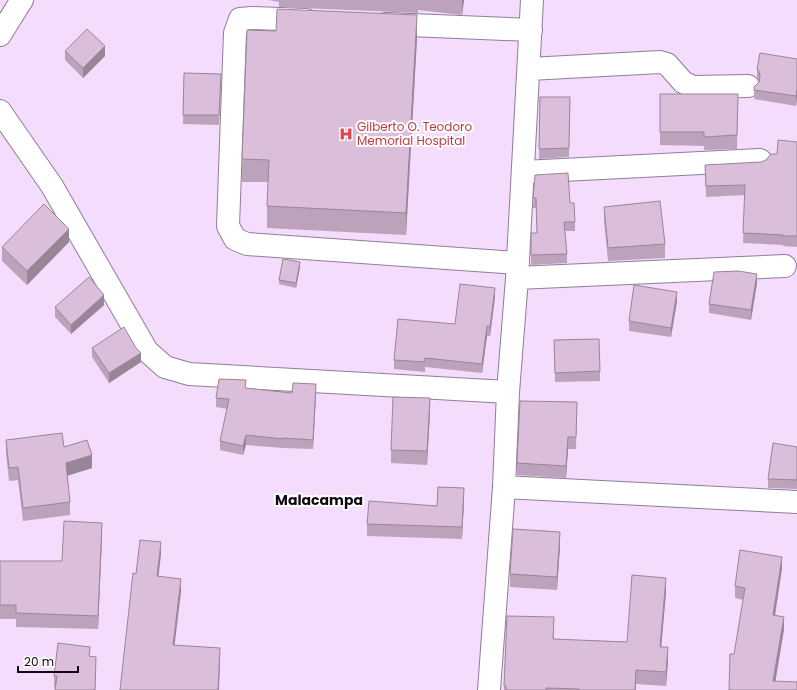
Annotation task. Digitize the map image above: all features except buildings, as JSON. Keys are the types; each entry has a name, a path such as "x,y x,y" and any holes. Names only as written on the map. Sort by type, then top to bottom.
{"street":[{"path":"0,35 22,0"},
{"path":"489,690 504,487 508,392 517,271 532,0"},
{"path":"324,21 252,18 240,19 235,33 228,226 235,239 247,244 517,271 785,266"},
{"path":"364,23 531,30"},
{"path":"529,68 660,62 667,64 683,82 693,87 748,86"},
{"path":"0,111 52,186 147,351 165,367 189,374 508,392"},
{"path":"523,172 760,160"},
{"path":"504,487 797,502"}],"place":[{"name":"Gilberto O. Teodoro Memorial Hospital","path":"346,134"}],"district":[{"name":"Malacampa","path":"319,500"}]}
